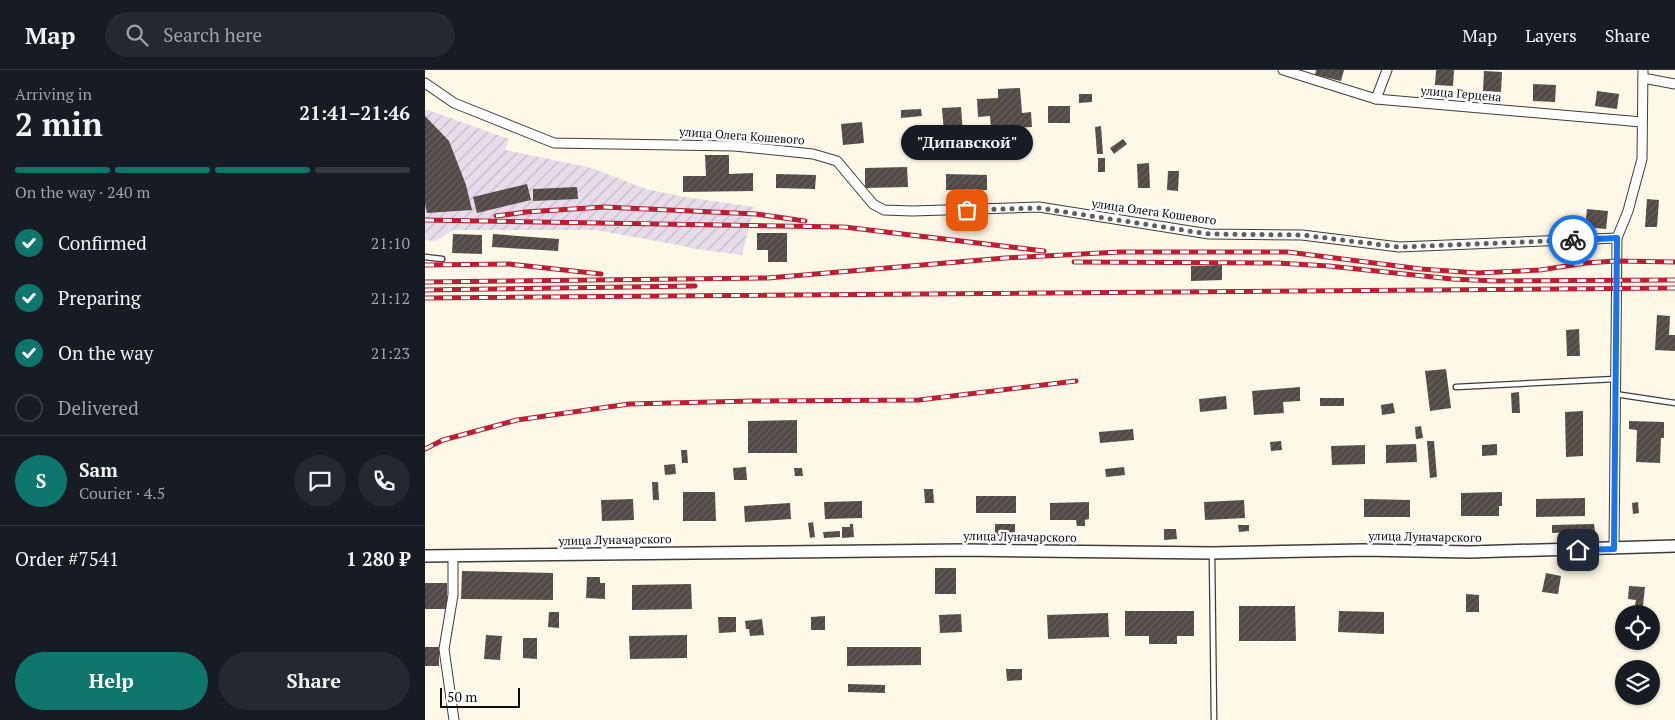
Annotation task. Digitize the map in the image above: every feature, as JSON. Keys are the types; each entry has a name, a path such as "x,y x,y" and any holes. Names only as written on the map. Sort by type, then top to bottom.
{"street":[{"name":"улица Герцена","path":"1283,70 1376,99 1642,122"},
{"path":"1376,99 1387,70"},
{"path":"1614,549 1617,238 1628,211 1642,159 1643,74 1675,84"},
{"name":"улица Олега Кошевого","path":"425,83 453,103 554,143 734,146 813,154 837,161 873,204 885,210 1039,208 1209,234 1302,235 1399,247 1617,238"},
{"name":"улица Луначарского","path":"425,556 965,550 1212,553 1363,550 1470,552 1675,546"},
{"path":"453,556 453,595 444,649 454,720"}],"lane":[{"path":"425,258 442,259"},
{"path":"1456,387 1615,379"},
{"path":"1615,394 1675,403"},
{"path":"1212,553 1214,720"}],"shaded area":[{"path":"425,109 509,139 505,150 592,168 646,189 684,197 754,207 742,255 696,249 596,230 453,230 436,241 425,240"}],"building":[{"path":"1316,70 1344,70 1341,81 1315,75"},
{"path":"1436,70 1454,70 1453,86 1435,85"},
{"path":"1484,71 1502,72 1501,92 1483,91"},
{"path":"1533,84 1556,85 1555,102 1533,101"},
{"path":"1020,88 1022,113 1031,112 1032,127 991,129 990,116 978,117 977,99 998,98 998,89"},
{"path":"1597,91 1619,94 1617,109 1595,106"},
{"path":"1079,94 1092,94 1092,102 1079,103"},
{"path":"1048,106 1070,106 1070,123 1048,123"},
{"path":"961,107 963,133 944,134 942,108"},
{"path":"921,109 922,116 901,118 901,110"},
{"path":"425,116 449,141 466,185 472,210 427,213 425,204"},
{"path":"862,122 864,143 843,145 841,124"},
{"path":"1101,126 1103,154 1097,154 1095,127"},
{"path":"1123,139 1127,144 1114,154 1110,148"},
{"path":"705,155 729,155 729,174 753,173 753,191 683,192 683,176 706,176"},
{"path":"1098,158 1105,158 1105,172 1098,172"},
{"path":"1149,163 1150,188 1138,188 1137,164"},
{"path":"907,167 908,187 865,188 865,168"},
{"path":"1168,171 1179,171 1178,191 1167,190"},
{"path":"776,174 816,175 815,189 776,188"},
{"path":"946,174 987,175 987,190 946,190"},
{"path":"527,184 531,200 477,213 473,197"},
{"path":"577,187 578,199 533,201 533,189"},
{"path":"1647,199 1659,200 1657,227 1645,227"},
{"path":"1587,209 1608,211 1606,229 1585,227"},
{"path":"757,233 787,233 787,262 768,262 768,250 757,250"},
{"path":"453,234 482,235 482,254 452,253"},
{"path":"493,234 559,239 558,251 492,247"},
{"path":"1222,265 1222,280 1191,281 1191,266"},
{"path":"1657,315 1670,316 1669,335 1675,335 1675,351 1655,350"},
{"path":"1579,329 1580,356 1567,356 1566,330"},
{"path":"1446,369 1451,408 1430,411 1425,371"},
{"path":"1300,387 1300,401 1283,402 1284,413 1254,415 1252,391"},
{"path":"1519,392 1520,413 1512,413 1511,393"},
{"path":"1226,396 1227,409 1200,412 1199,399"},
{"path":"1320,398 1344,398 1344,406 1320,406"},
{"path":"1393,403 1395,413 1382,415 1381,405"},
{"path":"1583,411 1583,456 1566,457 1565,412"},
{"path":"797,420 797,453 748,453 748,421"},
{"path":"1629,421 1664,422 1664,438 1661,438 1660,463 1636,462 1637,430 1629,429"},
{"path":"1421,426 1423,438 1416,439 1415,427"},
{"path":"1133,429 1134,440 1100,443 1099,432"},
{"path":"1281,441 1282,450 1271,451 1270,442"},
{"path":"1427,441 1434,441 1437,477 1430,478"},
{"path":"1416,444 1417,462 1386,463 1386,445"},
{"path":"1497,444 1497,455 1482,456 1482,445"},
{"path":"1365,445 1365,464 1332,465 1331,446"},
{"path":"681,450 687,450 688,463 682,463"},
{"path":"675,464 676,474 665,475 664,465"},
{"path":"746,467 747,480 734,480 733,468"},
{"path":"1124,467 1125,475 1106,477 1105,469"},
{"path":"794,468 802,468 803,476 795,476"},
{"path":"652,482 658,482 659,500 653,500"},
{"path":"924,489 933,489 934,503 925,503"},
{"path":"683,492 715,492 716,521 683,521"},
{"path":"1502,492 1502,506 1499,506 1499,516 1461,516 1461,493"},
{"path":"976,496 1016,496 1016,513 976,513"},
{"path":"1585,498 1585,516 1536,517 1536,499"},
{"path":"633,499 634,520 602,521 601,500"},
{"path":"1364,499 1410,500 1410,517 1364,517"},
{"path":"1244,500 1245,518 1205,520 1204,502"},
{"path":"862,501 862,518 825,519 824,502"},
{"path":"1089,502 1089,519 1085,520 1085,526 1077,526 1076,520 1050,520 1050,503"},
{"path":"1638,502 1639,513 1633,514 1632,503"},
{"path":"790,503 791,519 745,522 744,506"},
{"path":"813,522 815,537 810,538 808,523"},
{"path":"850,524 853,524 854,537 842,538 842,527 850,527"},
{"path":"995,524 1015,524 1015,536 995,536"},
{"path":"1594,524 1595,531 1552,533 1552,525"},
{"path":"1238,525 1249,525 1249,531 1239,532"},
{"path":"1164,529 1176,529 1177,539 1164,540"},
{"path":"840,531 840,537 824,538 823,532"},
{"path":"935,568 956,568 956,594 935,594"},
{"path":"462,571 553,573 553,600 461,599"},
{"path":"1546,573 1561,576 1558,594 1542,592"},
{"path":"587,577 600,577 600,583 605,583 605,599 586,598"},
{"path":"425,583 447,583 447,609 425,609"},
{"path":"691,584 692,609 632,610 632,585"},
{"path":"1629,586 1645,587 1643,605 1635,605 1636,600 1628,599"},
{"path":"1466,594 1479,595 1479,612 1466,612"},
{"path":"1239,606 1295,606 1296,641 1239,641"},
{"path":"1125,611 1194,611 1194,636 1177,636 1177,644 1149,644 1149,636 1125,636"},
{"path":"1339,611 1384,612 1384,634 1338,632"},
{"path":"549,612 559,612 559,628 548,627"},
{"path":"1108,613 1109,637 1048,639 1047,615"},
{"path":"961,614 962,632 940,633 939,615"},
{"path":"825,616 825,630 811,630 811,617"},
{"path":"718,617 736,617 736,632 719,633"},
{"path":"762,619 764,635 750,636 749,629 746,629 745,621"},
{"path":"486,635 502,636 500,660 484,659"},
{"path":"687,635 687,658 630,659 629,636"},
{"path":"523,638 537,638 537,659 523,658"},
{"path":"425,647 439,647 439,666 425,666"},
{"path":"847,647 921,647 921,665 847,666"},
{"path":"1006,669 1022,669 1022,680 1007,681"},
{"path":"848,684 885,685 885,693 848,692"}],"railway":[{"path":"496,216 604,207 756,214 805,221"},
{"path":"425,220 844,227 1044,251"},
{"path":"425,282 768,278 1005,258 1120,252 1288,252 1421,269 1477,273 1540,270 1586,263 1616,261 1675,262"},
{"path":"1074,262 1277,263 1329,266 1452,279 1496,281 1675,280"},
{"path":"425,265 509,264 601,274"},
{"path":"425,290 695,286"},
{"path":"425,298 1675,288"},
{"path":"425,449 443,440 517,420 629,404 919,400 1076,381"}],"way so far":[{"path":"967,210 1039,208 1209,234 1302,235 1399,247 1573,240"}],"place":[{"name":"\"Дипавской\"","path":"967,210"}],"route":[{"path":"1573,240 1617,238 1614,549 1578,550"}]}
